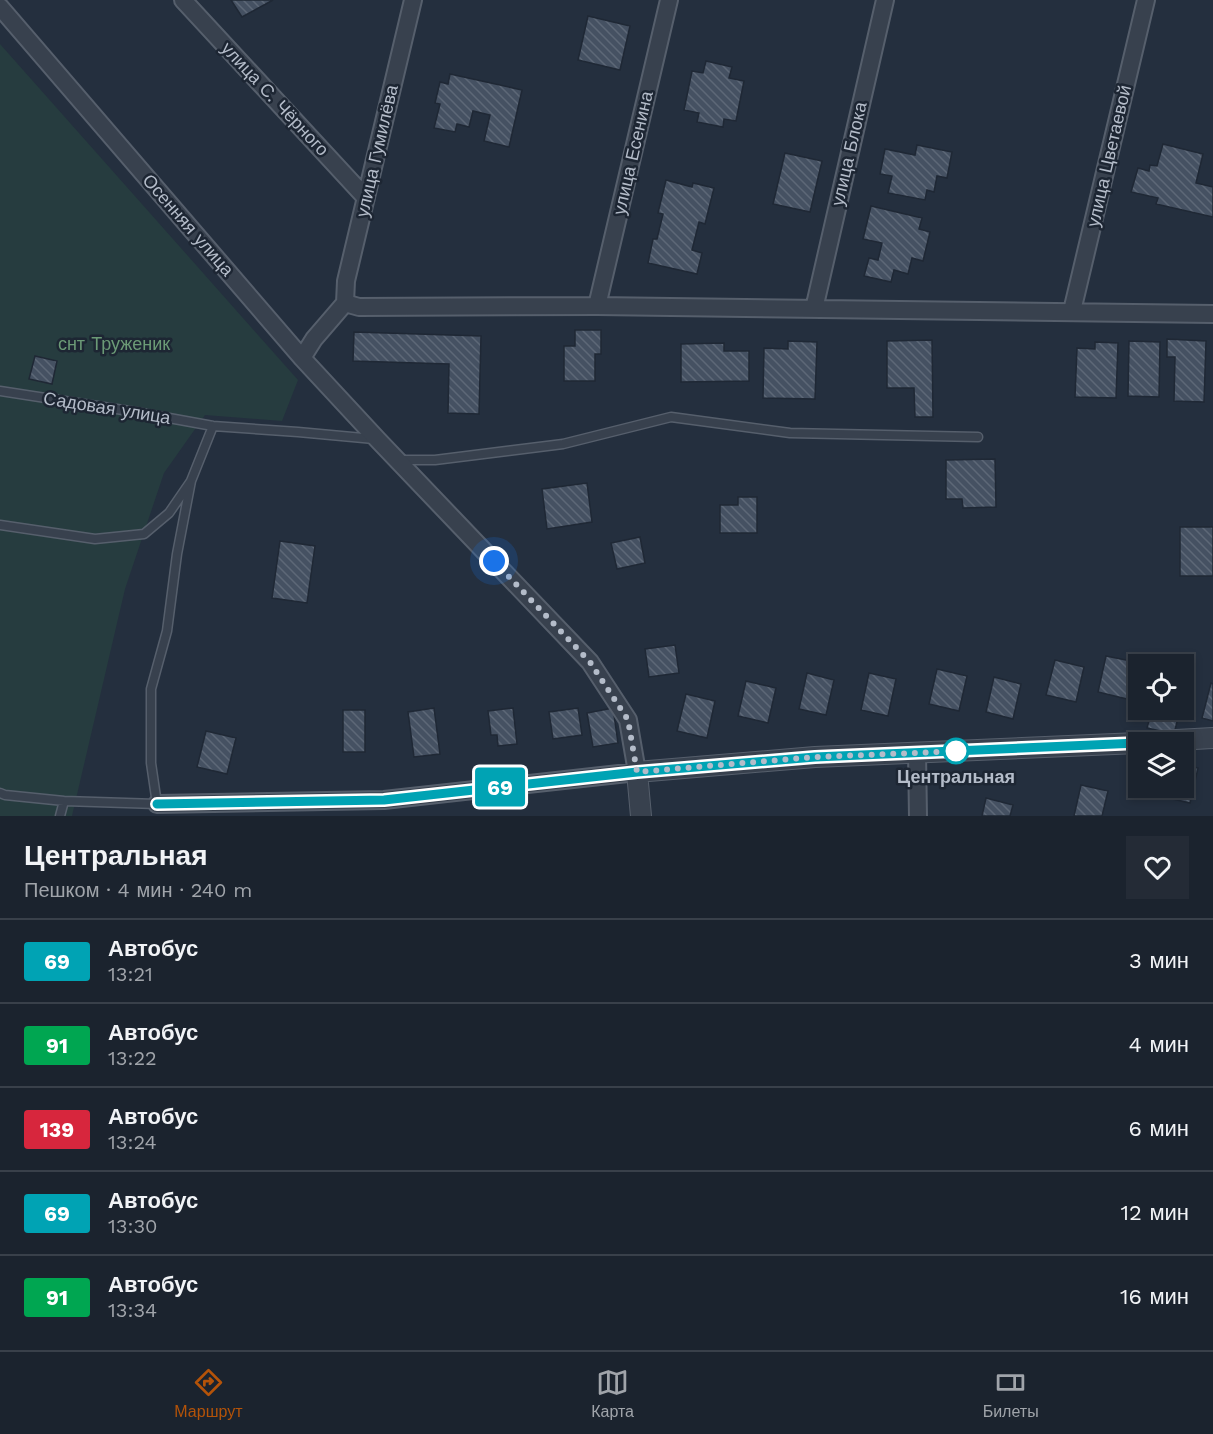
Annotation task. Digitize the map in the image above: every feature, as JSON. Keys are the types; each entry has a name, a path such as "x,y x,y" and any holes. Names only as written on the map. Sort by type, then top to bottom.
{"street":[{"name":"улица С. Чёрного","path":"183,0 366,198"},
{"name":"улица Гумилёва","path":"345,303 346,281 413,0"},
{"name":"улица Есенина","path":"597,306 669,0"},
{"name":"улица Блока","path":"814,309 885,0"},
{"name":"улица Цветаевой","path":"1072,311 1146,0"},
{"name":"Осенняя улица","path":"0,7 302,358 590,662 628,720 637,772"},
{"path":"302,358 314,339 345,303 359,307 597,306 1213,314"},
{"path":"1194,739 1213,738"},
{"path":"157,804 384,800 637,772 815,757 1128,743"},
{"path":"917,753 918,816"},
{"path":"637,772 641,816"}],"lane":[{"name":"Садовая улица","path":"0,391 213,426"},
{"path":"398,460 435,460 563,444 671,417 790,433 978,437"},
{"path":"0,793 64,801 157,804 151,763 152,688 167,631 177,554 191,481 213,426 378,440"},
{"path":"0,525 95,539 144,534 170,513 191,481"},
{"path":"60,816 64,801"}],"green space":[{"name":"снт Труженик","path":"0,44 298,380 282,421 205,415 164,473 125,589 72,816 0,816"}],"building":[{"path":"231,0 273,0 242,17"},
{"path":"588,16 630,26 620,70 578,60"},
{"path":"706,61 732,67 729,78 744,81 736,121 724,119 723,127 697,122 699,113 684,110 692,71 703,73"},
{"path":"450,74 522,90 509,147 484,141 490,115 473,111 469,127 457,124 455,132 434,128 440,104 435,103 440,82 448,84"},
{"path":"1163,144 1203,154 1196,183 1213,187 1213,217 1156,204 1158,198 1131,192 1138,168 1149,171 1150,165 1157,166"},
{"path":"917,145 952,152 947,178 937,176 934,192 927,190 925,200 888,193 892,176 880,174 885,149 915,155"},
{"path":"785,153 822,161 810,212 773,204"},
{"path":"666,180 692,187 693,183 714,188 705,224 699,222 692,250 702,253 697,274 648,263 653,239 657,239 663,214 658,213"},
{"path":"871,206 922,218 919,229 930,232 923,261 912,258 908,274 894,270 891,282 864,276 869,258 878,260 882,243 863,239"},
{"path":"575,330 601,330 601,354 595,354 595,381 564,381 564,346 575,346"},
{"path":"354,332 481,336 479,414 448,413 449,364 353,361"},
{"path":"1167,339 1206,341 1204,402 1174,401 1175,357 1167,357"},
{"path":"932,340 933,417 915,417 914,388 887,388 887,341"},
{"path":"788,341 817,342 815,399 763,398 764,348 788,349"},
{"path":"1129,341 1160,342 1159,397 1128,396"},
{"path":"1095,342 1118,343 1116,398 1075,397 1077,348 1095,349"},
{"path":"724,343 724,351 749,351 749,381 681,382 681,344"},
{"path":"35,356 57,361 52,384 29,379"},
{"path":"995,459 996,507 963,508 962,499 946,499 946,460"},
{"path":"587,483 592,522 547,529 542,489"},
{"path":"738,497 757,497 757,533 720,533 720,505 738,505"},
{"path":"1180,527 1213,527 1213,576 1180,576"},
{"path":"640,537 645,563 617,569 611,543"},
{"path":"280,541 315,546 307,603 272,598"},
{"path":"675,645 679,673 649,677 645,649"},
{"path":"1106,656 1128,660 1127,699 1098,692"},
{"path":"1055,660 1084,667 1076,702 1046,695"},
{"path":"937,669 967,676 959,711 929,704"},
{"path":"807,673 834,680 826,715 799,709"},
{"path":"869,673 896,679 888,716 861,710"},
{"path":"994,677 1021,684 1013,719 986,712"},
{"path":"746,681 776,688 768,723 738,716"},
{"path":"1211,683 1213,684 1213,721 1202,718"},
{"path":"686,694 715,701 707,738 677,731"},
{"path":"434,708 440,754 414,757 408,712"},
{"path":"513,708 517,744 498,746 497,735 491,735 488,711"},
{"path":"578,708 582,735 553,739 549,712"},
{"path":"613,708 618,743 593,747 587,713"},
{"path":"343,710 365,710 365,752 343,752"},
{"path":"1149,720 1178,720 1174,732 1147,728"},
{"path":"206,731 236,738 227,774 197,767"},
{"path":"1194,767 1198,768 1194,786"},
{"path":"1081,785 1108,791 1102,816 1074,816"},
{"path":"986,798 1013,805 1010,816 982,816"},
{"path":"1169,798 1191,798 1190,803"}],"bus line":[{"name":"69","path":"157,804 384,800 637,772 815,757 1128,743"}],"place":[{"name":"Центральная","path":"956,751"}],"route":[{"path":"494,561 590,662 628,720 637,772 815,757 964,751 956,751"}]}
